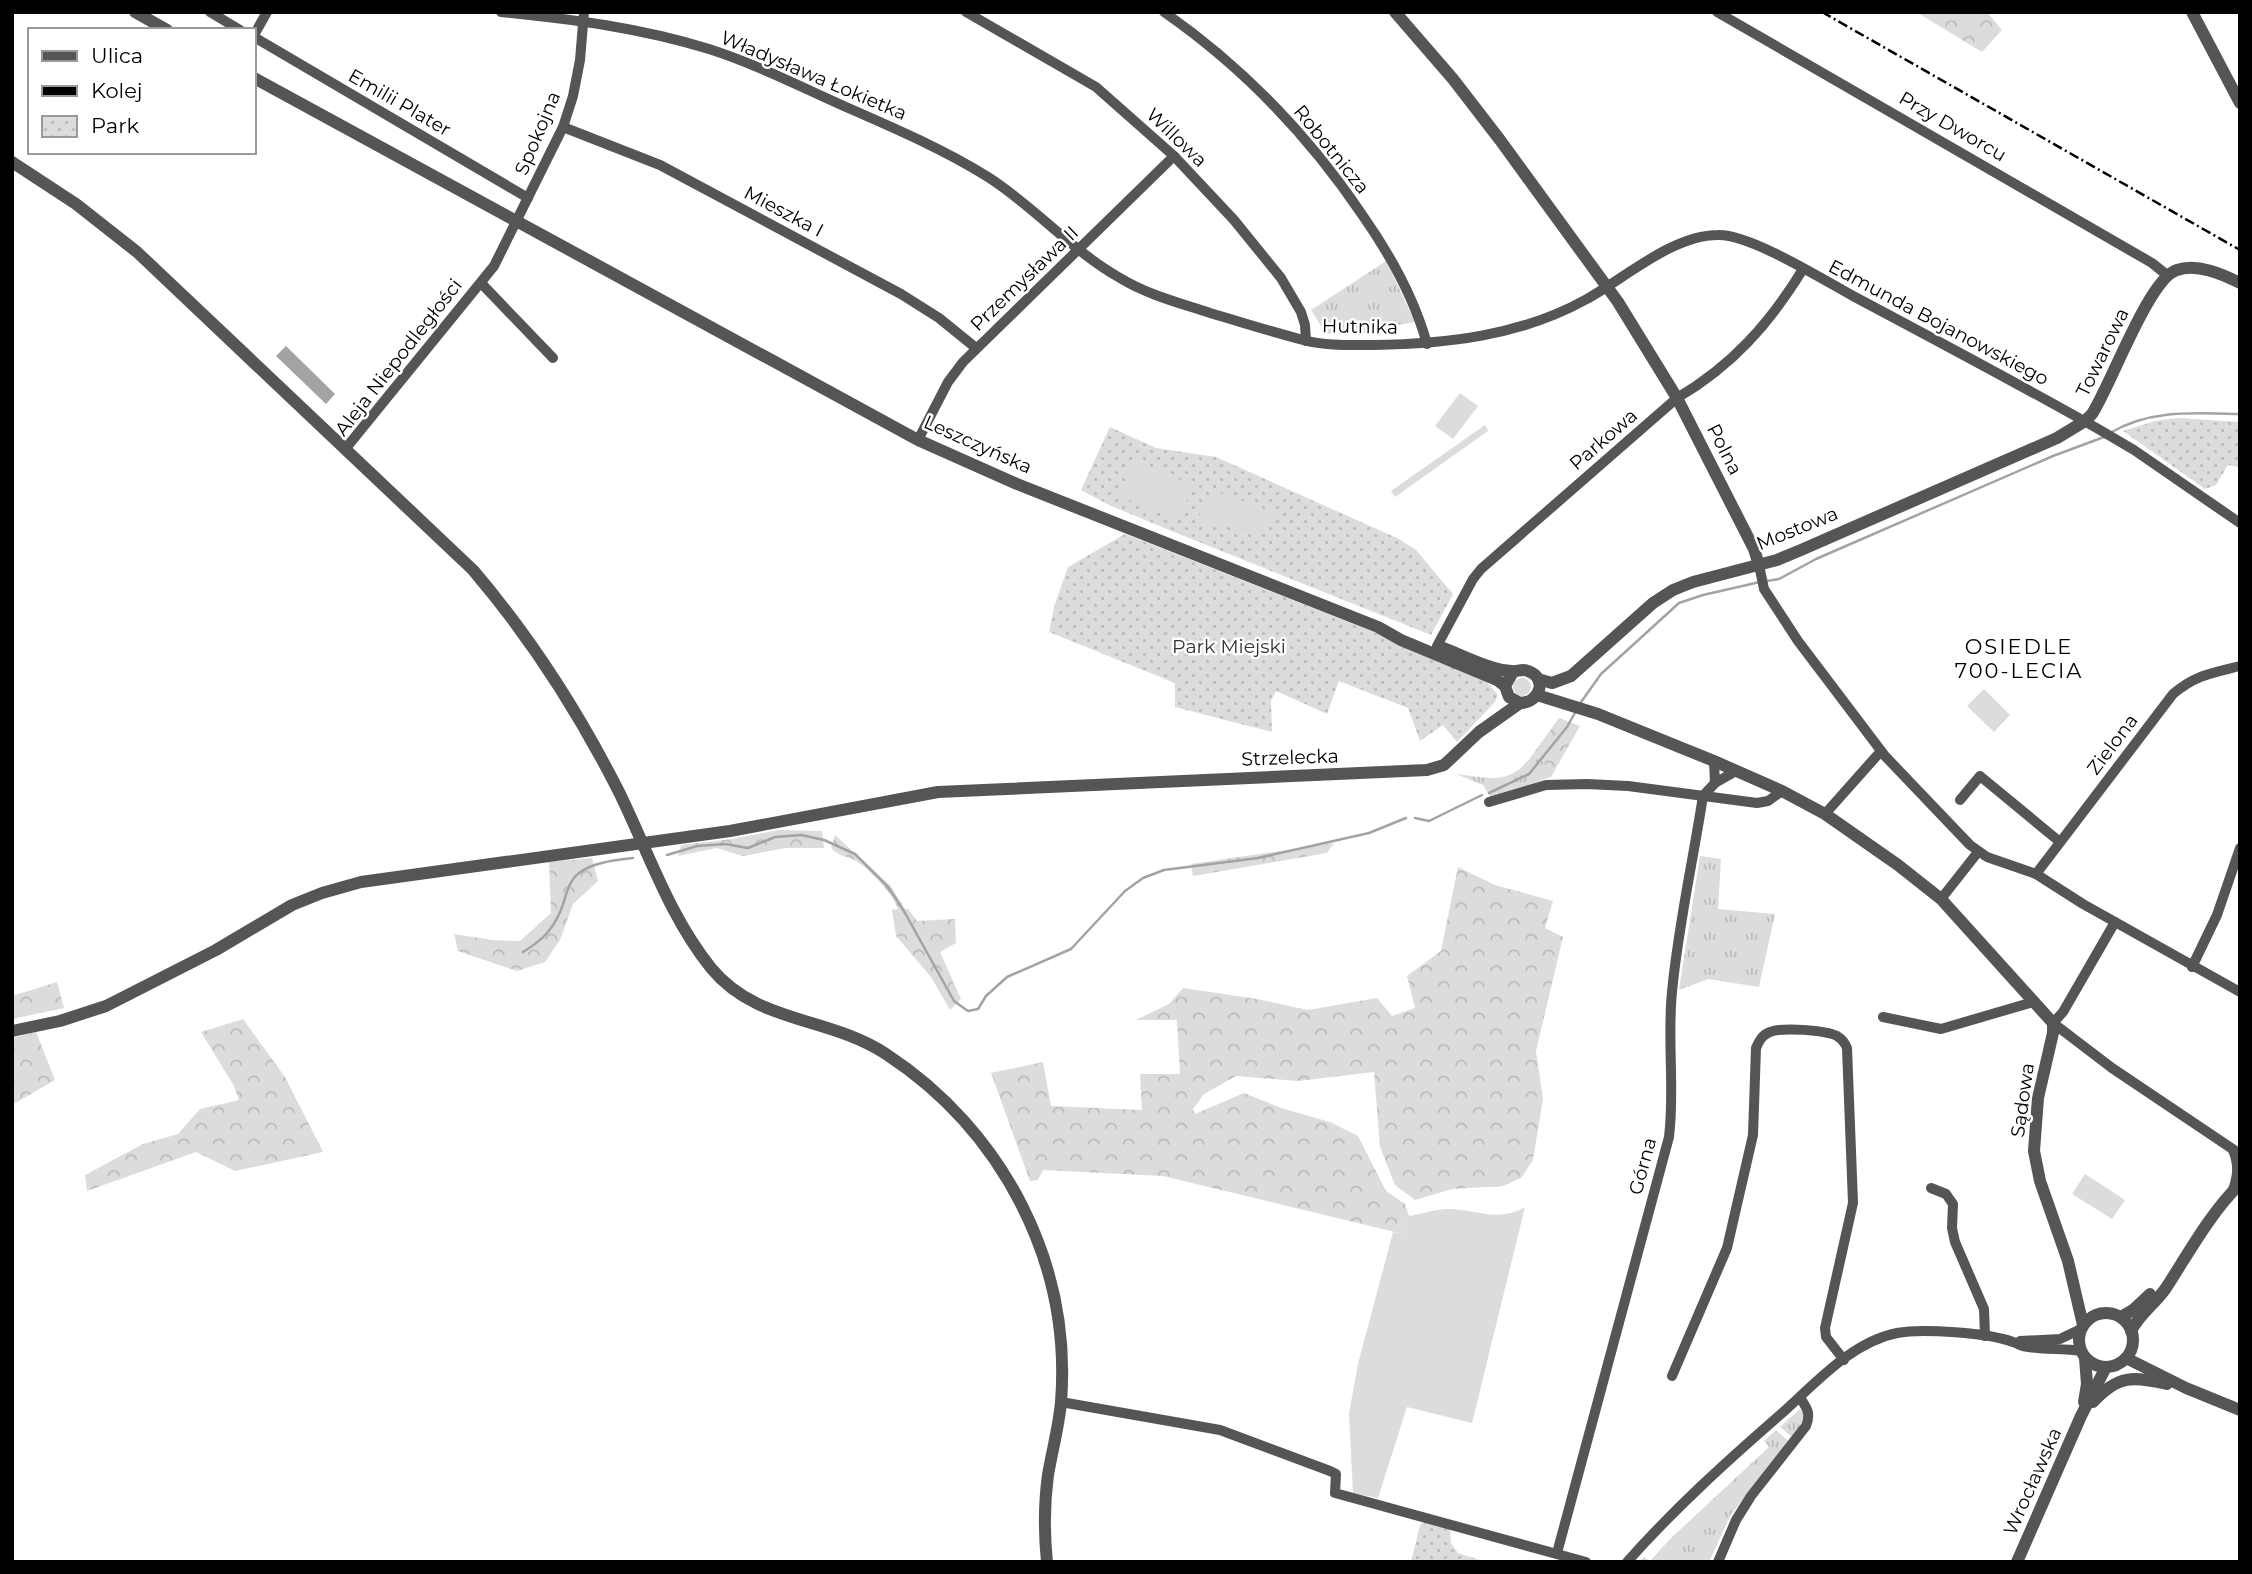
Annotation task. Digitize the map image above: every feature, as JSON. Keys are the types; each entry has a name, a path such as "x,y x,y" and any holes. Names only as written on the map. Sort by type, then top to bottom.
{"street":[{"path":"135,12 163,28"},
{"path":"210,12 237,28"},
{"path":"256,32 267,12"},
{"name":"Władysława Łokietka","path":"501,12 584,16 708,49 756,66 906,134 990,178 1080,249"},
{"name":"Willowa","path":"966,12 1096,87 1174,156 1234,220 1281,278 1301,312 1306,341"},
{"name":"Robotnicza","path":"1164,12 1226,59 1314,148 1387,251 1418,313 1427,344"},
{"name":"Polna","path":"1395,12 1469,99 1606,287 1678,398 1754,549 1764,589 1798,641 1881,751 1939,815 1978,852 2036,874 2192,967 2240,992"},
{"name":"Przy Dworcu","path":"1717,12 2130,250 2167,275"},
{"path":"2198,15 2240,103"},
{"name":"Spokojna","path":"515,221 563,127 573,96 584,16"},
{"name":"Emilii Plater","path":"256,37 528,198"},
{"name":"Leszczyńska","path":"256,79 918,440 1017,484 1378,628 1513,672"},
{"name":"Mieszka I","path":"563,127 660,165 901,294 939,318 976,348"},
{"name":"Przemysława II","path":"918,440 948,382 976,348 1174,156"},
{"path":"12,162 76,204 136,251 346,448"},
{"name":"Aleja Niepodległości","path":"515,221 494,265 481,283 346,448 462,558 517,626 589,734 621,796 640,843 693,942 712,970 738,993 767,1010 852,1036 886,1054 946,1102 984,1143 1013,1187 1036,1236 1052,1286 1060,1339 1060,1402"},
{"name":"Edmunda Bojanowskiego","path":"1606,287 1685,242 1717,234 1756,245 2085,421 2240,523"},
{"name":"Hutnika","path":"1080,249 1113,274 1142,289 1306,341 1332,345 1427,344 1476,337 1537,322 1606,287"},
{"path":"2167,275 2178,269 2195,268 2216,272 2240,283"},
{"name":"Parkowa","path":"1437,646 1473,579 1492,558 1678,398 1713,376 1747,345 1784,300 1803,269"},
{"name":"Towarowa","path":"2085,421 2100,402 2150,297 2167,275"},
{"path":"481,283 553,358"},
{"name":"Mostowa","path":"1570,676 1653,603 1673,590 1693,582 1760,568 2036,448 2085,421"},
{"name":"Leszczyńska","path":"1378,628 1497,680 1506,690"},
{"name":"Zielona","path":"2036,874 2173,694 2199,676 2240,666"},
{"path":"1538,679 1537,695 1532,701 1520,704 1512,700 1506,690 1506,680 1518,670 1530,671 1538,679 1552,683 1570,676"},
{"path":"1569,704 1564,690 1570,676"},
{"name":"Strzelecka","path":"12,1031 72,1018 106,1006 216,950 284,909 307,898 342,887 384,878 730,831 938,792 1427,770 1444,765 1479,732 1500,707 1506,690"},
{"path":"1537,695 1598,714 1713,761 1782,791 1825,814 1899,865 1941,899 2053,1023 2112,1068 2236,1152 2236,1187 2176,1270 2165,1290 2140,1316 2132,1331 2132,1346 2126,1359 2113,1366 2098,1366 2083,1354 2021,1345 2013,1341"},
{"name":"Strzelecka","path":"1479,732 1520,704"},
{"path":"1825,814 1881,751"},
{"path":"1713,761 1715,783"},
{"path":"1703,796 1715,783 1736,771"},
{"path":"1960,800 1980,776 2060,842"},
{"path":"1489,803 1546,785 1629,786 1757,803 1768,801 1782,791"},
{"name":"Górna","path":"1557,1553 1669,1137 1669,1031 1672,990 1703,796"},
{"path":"2192,967 2217,915 2240,848"},
{"path":"1941,899 1978,852"},
{"path":"2053,1023 2063,1012 2115,922"},
{"path":"1883,1017 1941,1029 2033,1002"},
{"name":"Sądowa","path":"2053,1023 2035,1122 2034,1151 2040,1181 2068,1261 2094,1315"},
{"path":"1672,1376 1727,1248 1753,1135 1756,1048 1767,1033 1781,1029 1832,1034 1844,1041 1847,1048 1853,1203 1825,1328 1826,1337 1843,1360"},
{"path":"1931,1188 1946,1194 1953,1204 1952,1228 1955,1242 1984,1309 1985,1336"},
{"name":"Sądowa","path":"2068,1261 2071,1280 2080,1305 2082,1327"},
{"path":"2121,1317 2133,1310 2176,1270"},
{"path":"1627,1562 1678,1507 1843,1360 1883,1336 1900,1332 1945,1331 2013,1341 2060,1339 2082,1327 2094,1315 2108,1313 2121,1317 2132,1331"},
{"path":"2082,1327 2079,1336 2083,1354"},
{"name":"Wrocławska","path":"2081,1416 2087,1384 2083,1354"},
{"path":"2126,1359 2240,1410"},
{"name":"Wrocławska","path":"2017,1562 2081,1416 2106,1367"},
{"path":"2081,1416 2104,1390 2124,1379 2141,1378 2186,1388"},
{"path":"1718,1562 1736,1520 1751,1496 1806,1426 1809,1410 1800,1398"},
{"path":"1047,1562 1046,1494 1060,1402 1196,1425 1245,1438 1336,1474 1335,1493 1586,1562"}],"green space":[{"path":"1916,12 1987,12 2002,30 1982,52"},
{"path":"1386,261 1415,322 1387,327 1386,332 1326,334 1311,310"},
{"path":"1460,393 1478,406 1453,439 1435,426"},
{"path":"2178,418 2240,422 2238,467 2228,465 2216,485 2205,489 2123,431 2155,421"},
{"path":"1485,425 1488,431 1395,497 1391,491"},
{"path":"1110,427 1156,448 1216,457 1399,539 1416,550 1453,594 1431,635 1174,532 1109,505 1081,490"},
{"path":"1133,461 1193,485 1179,520 1119,496"},
{"path":"1212,490 1273,512 1261,537 1247,530 1201,523 1199,517"},
{"name":"Park Miejski","path":"1125,534 1376,633 1486,681 1498,695 1495,702 1457,742 1443,725 1420,741 1408,708 1339,681 1327,714 1276,691 1271,701 1272,732 1175,707 1175,683 1049,632 1054,607 1068,567"},
{"path":"1522,678 1528,681 1531,687 1528,693 1522,696 1516,693 1513,687 1516,681"},
{"path":"1984,689 2010,715 1994,732 1967,706"},
{"path":"1559,718 1580,726 1555,770 1533,754"},
{"path":"1533,754 1555,770 1551,777 1491,798 1483,785 1456,774 1499,778 1516,771"},
{"path":"779,830 822,831 824,848 785,848 743,856 717,848 678,856 681,845"},
{"path":"835,835 890,885 905,909 908,909 917,921 955,919 956,943 940,952 961,999 950,1010 931,977 896,936 892,910 898,909 891,896 862,865 831,848"},
{"path":"1334,843 1327,853 1193,876 1191,864"},
{"path":"1700,856 1721,859 1718,909 1775,914 1759,987 1708,979 1679,990"},
{"path":"592,858 598,881 573,904 560,940 545,962 517,971 458,951 454,934 520,941 551,913 549,862"},
{"path":"1458,867 1495,885 1553,901 1545,928 1563,937 1536,1051 1543,1099 1533,1160 1521,1178 1503,1186 1452,1189 1415,1200 1395,1185 1380,1147 1374,1072 1298,1081 1236,1076 1204,1094 1193,1109 1195,1114 1244,1093 1284,1109 1330,1122 1358,1136 1386,1191 1405,1204 1409,1216 1403,1234 1163,1176 1043,1170 1038,1180 1030,1181 991,1073 1043,1062 1051,1106 1142,1110 1140,1074 1180,1074 1177,1020 1136,1020 1169,1004 1183,988 1308,1010 1377,998 1392,1016 1415,1008 1407,976 1441,951"},
{"path":"57,982 64,1008 12,1019 12,996"},
{"path":"243,1019 285,1077 323,1152 235,1171 196,1152 87,1191 85,1175 143,1144 178,1134 200,1109 239,1100 234,1086 201,1032"},
{"path":"36,1032 55,1080 12,1105 12,1038"},
{"path":"2085,1174 2125,1200 2112,1219 2072,1194"},
{"path":"1525,1207 1472,1423 1407,1407 1378,1498 1353,1493 1349,1413 1358,1364 1393,1232 1403,1234 1409,1216 1434,1211 1448,1209 1496,1215 1515,1212"},
{"path":"1800,1409 1804,1412 1801,1424 1792,1437 1780,1427"},
{"path":"1776,1430 1788,1441 1730,1516 1709,1562 1639,1562 1644,1557 1650,1561 1769,1447 1764,1441"},
{"path":"1425,1522 1450,1529 1451,1543 1458,1553 1486,1562 1411,1562 1420,1525"}],"shaded area":[{"path":"286,346 335,394 326,404 276,356"}],"waterway":[{"path":"2110,433 2125,425 2157,416 2190,413 2240,414"},
{"path":"1767,581 1779,579 1816,559 2053,456 2104,437"},
{"path":"1579,705 1601,674 1679,603 1760,582"},
{"path":"1489,793 1529,774 1567,727 1576,711"},
{"path":"1415,818 1429,821 1482,795"},
{"path":"667,855 697,846 725,844 748,848 775,837 801,835 824,840 855,854 889,888 954,1001 968,1011 978,1009 986,996 1007,977 1071,949 1125,891 1143,878 1164,870 1258,858 1369,833 1406,818"},
{"path":"523,952 550,930 569,886 579,873 598,864 633,858"}],"railway":[{"path":"1822,12 2240,250"}],"district":[{"name":"OSIEDLE 700-LECIA","path":"2019,659"}]}
